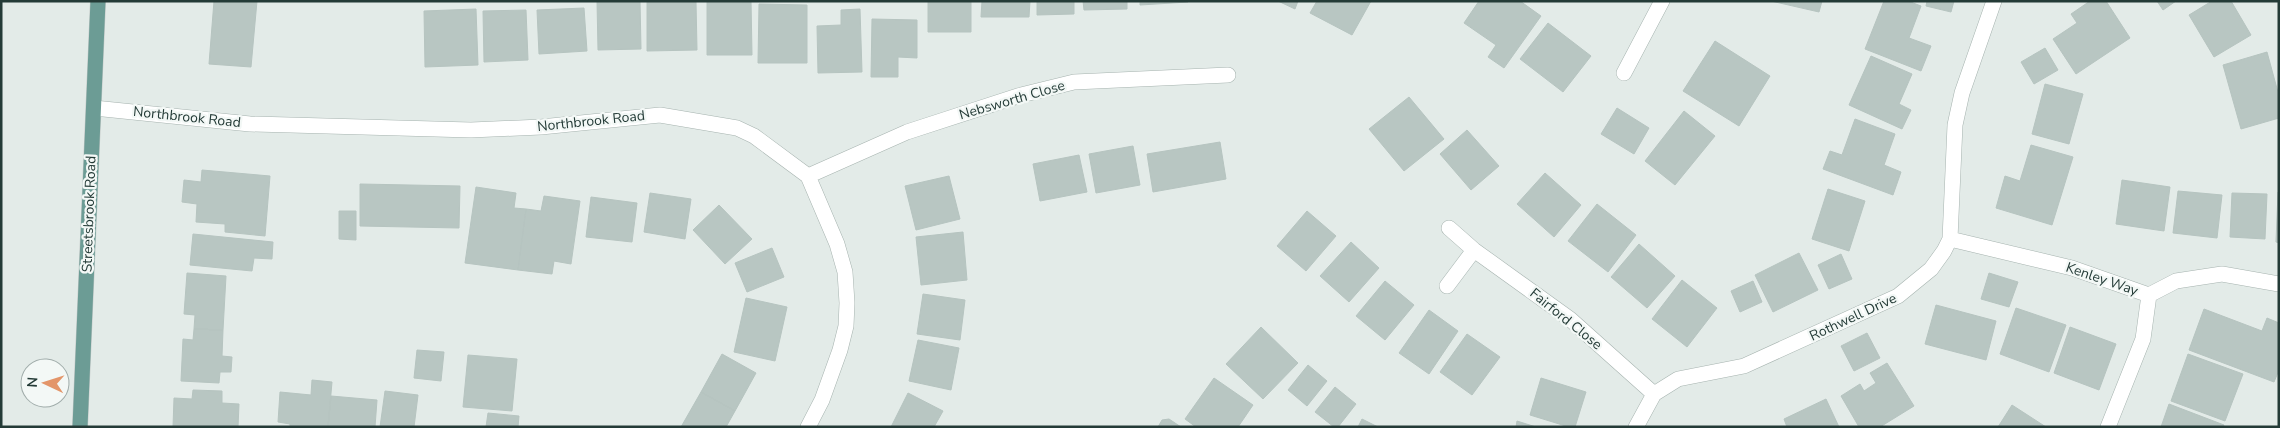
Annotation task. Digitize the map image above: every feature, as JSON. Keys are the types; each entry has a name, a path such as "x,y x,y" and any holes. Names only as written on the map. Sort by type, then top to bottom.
{"main road":[{"name":"Streetsbrook Road","path":"80,427 98,1"}],"street":[{"path":"1624,73 1662,1"},
{"name":"Rothwell Drive","path":"1636,427 1654,394 1678,379 1744,366 1898,296 1931,270 1950,239 1955,125 1962,93 1994,1"},
{"name":"Nebsworth Close","path":"808,176 907,132 1021,95 1074,82 1228,75"},
{"name":"Northbrook Road","path":"94,108 250,124 471,130 542,127 660,115 737,128 772,148 808,176 838,244 844,272 847,303 846,326 840,350 822,400 808,427"},
{"name":"Fairford Close","path":"1449,228 1474,250 1570,319 1654,394"},
{"name":"Kenley Way","path":"1950,239 2072,268 2149,295 2143,339 2108,427"},
{"path":"1447,286 1474,250"},
{"path":"2149,295 2176,281 2222,274 2279,284"}],"building":[{"path":"214,1 257,1 251,67 209,64"},
{"path":"597,1 640,1 641,49 598,50"},
{"path":"707,1 751,1 752,55 707,55"},
{"path":"928,1 971,1 971,32 928,32"},
{"path":"982,1 1030,1 1029,17 981,17"},
{"path":"1037,1 1074,1 1074,14 1037,15"},
{"path":"1083,1 1127,1 1127,9 1084,10"},
{"path":"1140,1 1188,1 1188,2 1140,5"},
{"path":"1278,1 1298,1 1295,9"},
{"path":"1317,1 1371,1 1352,35 1310,13"},
{"path":"1479,1 1520,1 1541,16 1504,68 1488,57 1496,45 1464,23"},
{"path":"1771,1 1822,1 1819,12"},
{"path":"1884,1 1908,1 1921,6 1909,38 1931,46 1921,71 1865,49"},
{"path":"1927,1 1954,1 1951,12 1926,6"},
{"path":"2090,1 2106,1 2130,38 2076,74 2053,39 2077,23 2071,14"},
{"path":"2157,1 2176,1 2163,10"},
{"path":"2212,1 2231,1 2251,35 2214,57 2189,15"},
{"path":"647,2 696,2 697,50 647,51"},
{"path":"759,4 807,5 807,63 758,63"},
{"path":"584,8 587,51 539,54 537,10"},
{"path":"476,9 478,65 425,67 424,11"},
{"path":"860,9 862,72 818,73 817,26 841,25 841,10"},
{"path":"526,10 528,60 484,62 483,11"},
{"path":"872,19 917,20 917,58 898,57 898,77 871,77"},
{"path":"1548,23 1591,56 1563,92 1520,59"},
{"path":"1715,41 1770,76 1739,126 1683,91"},
{"path":"2045,48 2058,70 2034,84 2021,62"},
{"path":"2267,52 2279,96 2279,118 2241,129 2223,65"},
{"path":"1871,56 1912,74 1899,104 1911,110 1902,129 1849,105"},
{"path":"2045,84 2083,94 2069,144 2032,134"},
{"path":"1409,97 1444,139 1404,171 1369,129"},
{"path":"1617,108 1649,128 1634,154 1601,134"},
{"path":"1684,111 1715,136 1675,185 1645,161"},
{"path":"1855,119 1895,134 1884,165 1901,172 1893,195 1823,169 1830,151 1842,155"},
{"path":"1467,130 1499,166 1471,190 1440,154"},
{"path":"1220,142 1226,179 1153,192 1147,154"},
{"path":"2031,145 2073,157 2052,225 1996,208 2005,176 2020,181"},
{"path":"1133,146 1140,185 1096,193 1089,154"},
{"path":"1079,155 1087,192 1040,201 1033,164"},
{"path":"202,170 270,176 265,236 225,232 225,224 196,222 197,204 182,202 184,180 201,182"},
{"path":"1545,173 1581,205 1554,237 1517,204"},
{"path":"949,176 960,219 916,230 905,186"},
{"path":"2122,180 2170,187 2164,231 2116,224"},
{"path":"360,184 460,186 459,228 360,226"},
{"path":"476,187 516,193 514,208 526,209 518,270 465,263"},
{"path":"1828,189 1865,201 1849,251 1812,239"},
{"path":"2178,191 2222,195 2217,238 2173,233"},
{"path":"2279,192 2279,243 2276,242"},
{"path":"650,193 691,199 685,239 644,232"},
{"path":"2232,193 2267,194 2265,239 2230,237"},
{"path":"544,196 580,201 571,264 554,261 552,274 518,270 526,209 541,211"},
{"path":"591,197 637,203 632,242 586,237"},
{"path":"1597,204 1636,235 1608,272 1568,241"},
{"path":"719,205 752,239 725,264 693,230"},
{"path":"339,211 356,211 356,240 339,239"},
{"path":"1307,211 1336,236 1306,271 1277,246"},
{"path":"963,232 967,280 921,285 916,237"},
{"path":"193,234 273,242 272,259 254,258 252,271 190,265"},
{"path":"1351,242 1379,268 1349,302 1320,276"},
{"path":"1639,244 1675,276 1647,308 1611,277"},
{"path":"772,248 784,277 747,292 735,263"},
{"path":"1799,253 1818,290 1773,312 1755,275"},
{"path":"1841,254 1852,279 1829,289 1818,265"},
{"path":"187,273 226,276 223,330 194,329 195,315 184,314"},
{"path":"1989,273 2018,282 2009,307 1981,299"},
{"path":"1682,280 1717,308 1687,347 1652,319"},
{"path":"1385,281 1414,305 1385,340 1356,316"},
{"path":"1753,281 1762,302 1740,312 1731,291"},
{"path":"923,294 965,300 960,340 917,334"},
{"path":"746,298 787,307 775,361 734,352"},
{"path":"1936,305 1996,321 1986,360 1925,344"},
{"path":"2016,308 2066,325 2049,372 2000,354"},
{"path":"2204,309 2262,331 2267,318 2279,323 2279,370 2274,382 2189,350"},
{"path":"1429,310 1458,331 1429,374 1399,353"},
{"path":"1261,327 1298,363 1263,399 1226,364"},
{"path":"2070,327 2116,344 2099,390 2054,373"},
{"path":"194,329 223,330 222,356 232,357 231,372 220,372 219,383 181,381 183,339 193,340"},
{"path":"1867,333 1880,358 1854,371 1841,346"},
{"path":"1467,334 1500,357 1472,395 1440,372"},
{"path":"918,340 959,348 951,390 909,381"},
{"path":"417,350 444,352 441,381 414,378"},
{"path":"722,354 756,373 735,411 701,392"},
{"path":"2188,354 2243,374 2225,421 2171,401"},
{"path":"468,355 517,359 512,411 463,407"},
{"path":"1887,363 1914,406 1880,427 1859,427 1841,396 1860,384 1864,391 1876,383 1870,373"},
{"path":"1308,365 1327,381 1307,406 1288,390"},
{"path":"1214,378 1253,405 1238,427 1196,427 1185,419"},
{"path":"1541,378 1586,392 1575,427 1569,427 1530,415"},
{"path":"312,380 332,382 328,427 290,427 290,424 278,422 280,392 311,395"},
{"path":"1335,387 1356,404 1338,427 1334,427 1315,412"},
{"path":"193,390 222,391 222,403 239,404 238,427 173,427 174,398 192,399"},
{"path":"385,391 418,395 414,427 380,427"},
{"path":"701,392 735,411 726,427 681,427"},
{"path":"908,393 943,411 934,427 891,427"},
{"path":"331,396 377,400 375,427 328,427"},
{"path":"1826,399 1839,427 1787,427 1784,419"},
{"path":"2169,404 2224,425 2223,427 2161,427"},
{"path":"2012,405 2046,427 1998,427"},
{"path":"488,413 519,416 518,427 486,427"},
{"path":"1169,419 1181,427 1158,427 1162,420"},
{"path":"1362,419 1378,427 1358,427"},
{"path":"1517,421 1536,427 1516,427"}]}
